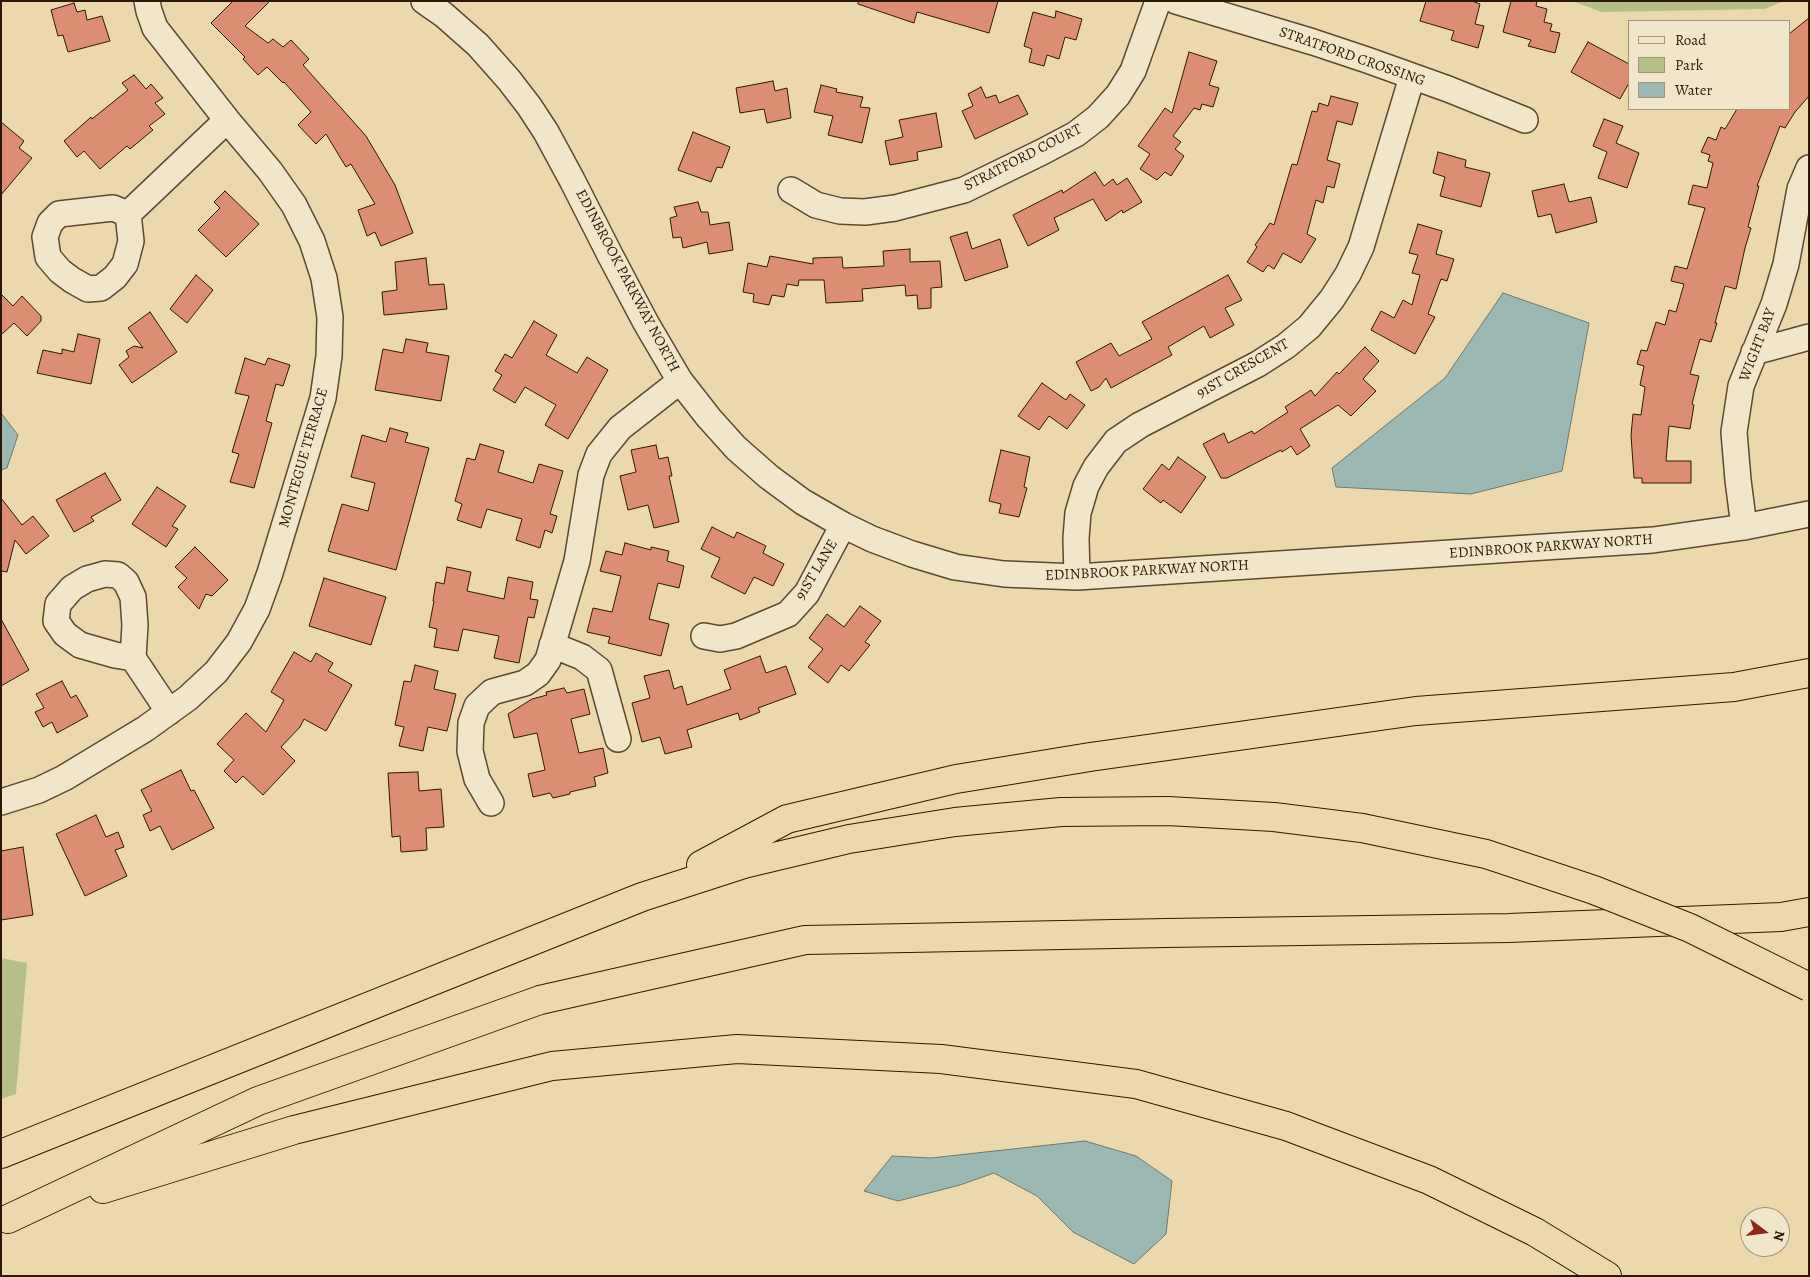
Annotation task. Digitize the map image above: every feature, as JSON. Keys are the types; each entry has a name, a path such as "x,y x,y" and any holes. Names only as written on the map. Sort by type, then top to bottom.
{"highway":[{"path":"642,897 786,819 956,778 1416,711 1734,687 1809,673"},
{"path":"1,1154 642,897 744,864 849,839 955,822 1061,812 1168,811 1274,818 1362,828 1486,854 1594,890 1690,928 1809,987"},
{"path":"4,1220 258,1101 540,1000 805,940 1509,928 1781,917 1809,912"},
{"path":"4,1220 294,1130 552,1066 737,1048 941,1059 1136,1084 1286,1126 1429,1180 1535,1232 1607,1276"}],"street":[{"name":"MONTEGUE TERRACE","path":"1,802 39,790 64,778 145,729 188,698 216,672 238,642 257,609 270,573 323,398 329,356 330,317 324,278 312,240 294,205 270,171 227,120 155,28 148,11 147,1"},
{"name":"EDINBROOK PARKWAY NORTH","path":"424,1 444,15 478,45 529,106 546,132 572,180 646,323 680,381 709,418 736,448 769,477 803,502 872,539 912,554 955,567 1004,574 1078,577 1653,540 1809,514"},
{"name":"STRATFORD COURT","path":"790,190 816,204 840,211 865,212 895,208 964,190 1042,152 1076,134 1098,117 1118,95 1134,71 1158,1"},
{"name":"STRATFORD CROSSING","path":"1176,1 1313,42 1525,120"},
{"name":"91ST CRESCENT","path":"1078,577 1076,538 1078,513 1086,486 1096,467 1116,440 1140,425 1258,364 1286,346 1309,328 1332,299 1348,274 1361,246 1412,77"},
{"path":"128,214 227,120"},
{"name":"WIGHT BAY","path":"1744,526 1734,432 1741,386 1774,304 1803,211 1800,189 1809,168"},
{"path":"1754,352 1809,337"},
{"path":"491,803 477,779 470,752 470,723 477,706 492,692 525,682 538,674 548,660 576,561 591,475 599,454 620,428 680,381"},
{"name":"91ST LANE","path":"704,636 720,639 736,636 788,614 807,593 843,525"},
{"path":"552,645 582,657 599,670 618,739"},
{"path":"133,658 169,712"}],"green space":[{"path":"1572,1 1784,1 1765,9 1602,12"},
{"path":"1,958 27,963 16,1094 1,1099"}],"water":[{"path":"1503,293 1589,323 1562,471 1471,494 1336,487 1332,468 1445,378"},
{"path":"1,413 18,435 7,468 1,470"},
{"path":"1085,1141 1136,1156 1172,1181 1166,1234 1134,1264 1073,1232 1037,1196 994,1173 960,1185 898,1201 864,1191 892,1156 931,1158"}],"building":[{"path":"233,1 270,1 245,26 268,43 273,39 283,47 291,40 309,59 303,65 366,136 395,185 413,233 381,246 375,232 367,236 358,210 375,204 351,164 346,167 326,134 316,144 298,125 311,112 284,82 267,67 258,75 243,59 245,57 211,23"},
{"path":"858,1 998,1 989,33 917,12 914,23 858,4"},
{"path":"1426,1 1472,1 1480,4 1475,24 1484,26 1478,48 1451,40 1454,31 1420,21"},
{"path":"1511,1 1537,1 1536,6 1547,9 1544,22 1552,24 1550,31 1560,33 1555,53 1528,46 1531,40 1503,32"},
{"path":"74,3 77,12 85,10 87,20 102,16 110,41 68,52 63,35 58,36 51,10"},
{"path":"1056,11 1082,19 1076,40 1065,37 1059,59 1047,55 1044,66 1029,62 1032,49 1024,46 1033,12 1055,18"},
{"path":"1809,18 1809,96 1795,112 1785,128 1780,126 1757,186 1759,186 1748,227 1751,228 1736,289 1725,286 1711,342 1700,339 1690,374 1699,376 1692,404 1694,405 1690,429 1669,426 1666,461 1691,461 1691,483 1642,483 1642,478 1634,478 1631,435 1633,414 1641,415 1645,387 1640,385 1644,366 1637,364 1641,350 1647,351 1656,322 1665,325 1669,310 1676,312 1684,284 1671,281 1675,266 1687,269 1705,208 1688,204 1693,185 1707,188 1713,163 1708,161 1710,155 1701,152 1708,137 1716,140 1721,127 1725,129 1736,110 1790,110 1790,33"},
{"path":"1588,42 1628,63 1628,85 1620,99 1571,72"},
{"path":"1189,52 1217,61 1209,85 1219,88 1213,107 1202,104 1200,110 1194,108 1173,136 1181,142 1175,149 1184,156 1171,176 1165,172 1157,180 1140,169 1150,154 1138,146 1165,108 1172,113"},
{"path":"134,75 146,89 151,84 163,98 155,103 165,114 149,126 153,130 130,149 127,146 100,169 84,151 77,157 64,141 91,117 92,119 128,90 122,83"},
{"path":"773,81 775,91 787,88 791,118 767,123 764,109 740,113 736,88"},
{"path":"821,85 837,89 836,92 863,97 860,107 870,108 862,143 828,135 833,116 814,112"},
{"path":"981,87 986,98 996,95 999,103 1018,95 1028,114 975,139 962,111 973,106 968,94"},
{"path":"1331,96 1358,103 1352,125 1337,121 1327,160 1340,164 1334,188 1327,186 1323,203 1316,200 1307,234 1316,239 1301,263 1283,253 1274,269 1268,265 1263,272 1247,262 1257,247 1255,245 1270,223 1274,225 1292,164 1297,165 1312,111 1317,112 1319,103 1328,106"},
{"path":"936,113 942,147 917,152 918,160 890,165 885,141 903,137 899,120"},
{"path":"1604,119 1623,126 1616,143 1639,153 1627,188 1598,178 1607,152 1593,146"},
{"path":"1,122 24,141 19,148 32,158 1,195"},
{"path":"693,132 730,147 722,168 717,167 711,182 678,170"},
{"path":"1438,152 1466,160 1465,167 1490,173 1481,207 1440,196 1445,177 1433,173"},
{"path":"1095,172 1104,186 1113,179 1117,185 1127,178 1142,202 1123,213 1122,210 1106,221 1093,199 1054,218 1059,230 1028,246 1013,215 1062,190 1063,193"},
{"path":"1564,184 1569,202 1591,197 1597,222 1556,233 1551,214 1538,217 1532,191"},
{"path":"225,191 259,224 226,257 198,230 220,208 214,202"},
{"path":"698,202 701,212 708,212 710,225 729,222 733,250 709,254 707,242 683,248 681,237 673,238 670,218 677,216 674,207"},
{"path":"1418,224 1442,231 1436,254 1454,259 1447,281 1441,279 1428,314 1435,317 1415,354 1371,330 1381,311 1394,318 1403,300 1412,305 1420,275 1412,273 1418,255 1409,253"},
{"path":"967,232 972,249 1000,239 1008,267 965,281 950,237"},
{"path":"910,249 910,262 940,261 942,287 931,288 931,308 918,309 917,295 906,296 905,285 862,289 863,301 826,303 824,280 799,280 798,286 787,284 784,297 772,295 769,305 753,302 754,294 743,292 748,263 767,267 770,256 813,264 813,258 842,257 843,268 884,266 883,251"},
{"path":"426,258 429,285 444,284 447,309 384,315 382,292 397,290 395,262"},
{"path":"196,275 213,290 187,323 170,309"},
{"path":"1228,275 1242,300 1225,308 1234,325 1210,338 1204,326 1168,347 1172,355 1111,388 1106,378 1099,387 1091,391 1076,362 1111,343 1119,356 1152,339 1142,322"},
{"path":"1,294 13,306 22,296 41,316 41,321 27,336 14,323 1,335"},
{"path":"150,312 177,352 132,383 119,365 129,357 126,351 134,346 143,348 128,328"},
{"path":"534,321 557,335 546,355 577,373 587,357 608,370 568,439 545,425 556,405 525,387 515,403 493,390 502,375 495,371 505,354 512,358"},
{"path":"78,334 100,339 91,384 37,373 43,350 62,354 62,349 74,352"},
{"path":"406,339 428,343 426,352 449,356 441,401 375,390 383,349 403,353"},
{"path":"1365,347 1379,361 1363,379 1376,391 1351,416 1338,405 1300,429 1310,446 1297,455 1291,446 1227,478 1221,478 1203,444 1224,433 1228,443 1252,431 1254,434 1288,412 1285,407 1311,390 1315,396 1337,372 1339,374"},
{"path":"245,358 265,365 268,358 290,365 283,386 276,384 266,421 272,423 254,488 230,482 239,454 232,452 249,396 235,393"},
{"path":"1042,383 1066,400 1070,394 1085,405 1067,429 1049,416 1039,430 1018,416"},
{"path":"390,428 408,433 405,442 429,448 396,570 328,551 342,504 368,511 375,483 351,477 362,435 386,442"},
{"path":"480,444 504,451 498,472 533,483 539,464 563,471 550,514 557,516 552,533 545,530 540,548 516,540 522,519 487,509 481,528 457,520 462,504 455,501 467,458 475,460"},
{"path":"656,445 659,459 668,457 672,476 669,476 679,522 654,528 648,505 628,510 620,476 636,472 631,450"},
{"path":"1001,450 1030,457 1024,487 1027,488 1019,517 999,513 1001,504 989,501"},
{"path":"1178,457 1206,477 1181,513 1163,500 1161,503 1143,489 1162,464 1169,470"},
{"path":"105,473 121,500 91,517 94,521 74,532 56,500"},
{"path":"157,487 186,506 172,526 178,529 166,547 132,524"},
{"path":"1,498 22,525 33,516 49,536 26,554 15,540 7,572 1,571"},
{"path":"712,527 734,538 737,532 766,546 763,553 784,564 773,586 754,577 745,594 711,577 720,558 701,549"},
{"path":"625,543 651,550 651,547 669,551 667,561 684,566 679,588 658,583 649,619 669,624 661,656 608,643 610,637 587,632 593,608 612,612 621,576 600,571 606,551 622,555"},
{"path":"195,547 228,580 212,596 206,594 199,609 178,587 187,578 175,567"},
{"path":"447,567 471,572 467,591 504,599 508,577 533,582 530,599 538,600 534,618 528,617 519,663 494,658 499,636 463,629 458,651 434,647 437,629 429,627 436,582 444,584"},
{"path":"324,578 386,597 371,645 309,626"},
{"path":"860,606 881,621 865,642 870,645 849,671 841,665 828,683 808,667 823,649 809,638 827,614 844,627"},
{"path":"1,619 29,670 1,686"},
{"path":"294,652 311,662 316,653 333,663 328,671 352,685 326,731 304,719 300,727 281,747 295,761 263,795 243,776 236,783 224,771 234,760 217,744 246,713 266,732 284,700 271,692"},
{"path":"760,656 766,673 786,666 796,694 758,708 760,712 740,720 738,713 687,730 692,747 665,754 660,737 642,742 632,703 650,698 644,676 669,670 674,689 682,686 687,705 731,689 724,670"},
{"path":"415,665 438,671 434,689 456,694 447,731 428,727 423,751 399,746 404,727 395,725 404,681 411,682"},
{"path":"62,681 71,698 76,695 88,716 57,733 52,722 43,727 35,712 44,708 36,694"},
{"path":"564,688 567,693 584,689 590,714 571,719 579,753 603,748 608,773 594,777 596,786 553,798 550,793 533,797 528,774 545,770 537,733 514,738 508,714 532,699 547,695 546,692"},
{"path":"181,770 191,791 194,790 214,828 172,850 160,826 150,831 143,815 152,811 141,790"},
{"path":"418,772 419,791 441,789 444,827 426,828 427,850 401,852 400,836 392,837 388,773"},
{"path":"96,815 106,837 118,832 124,847 115,850 127,876 85,896 56,834"},
{"path":"23,847 33,915 1,920 1,851"}]}
